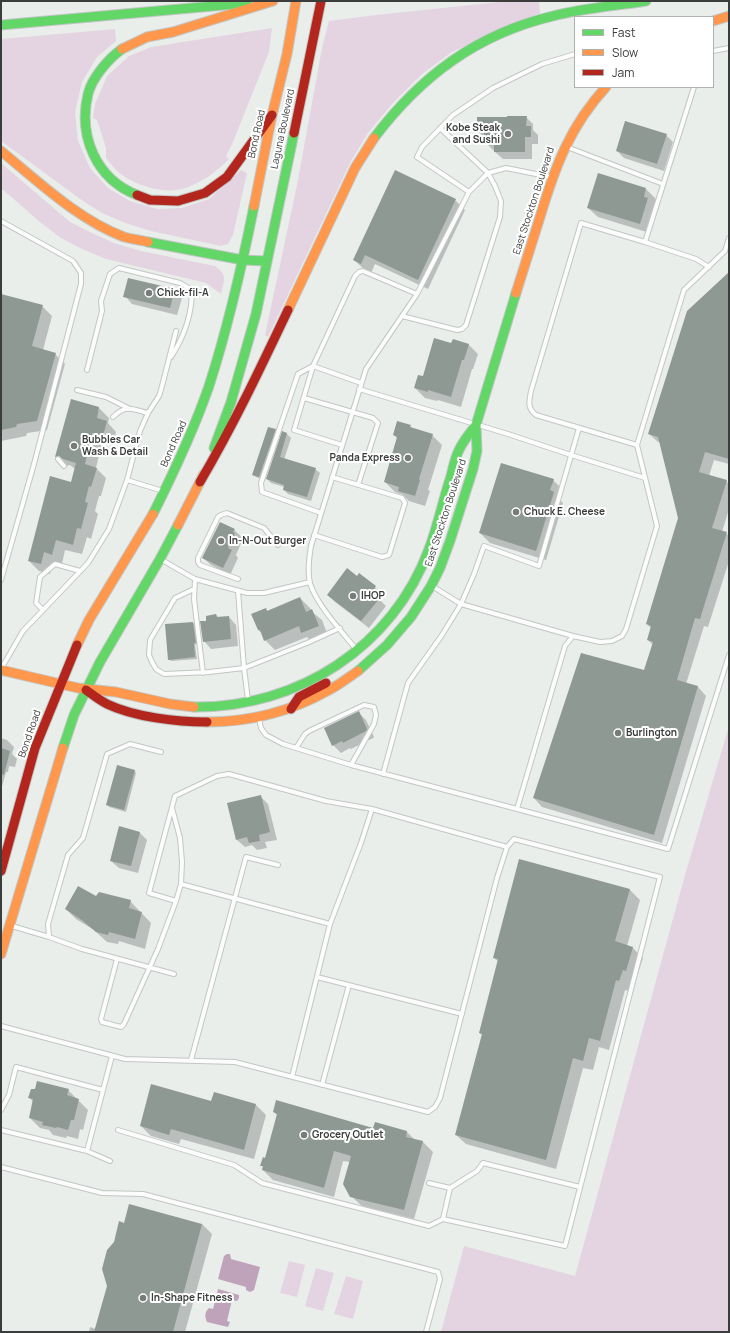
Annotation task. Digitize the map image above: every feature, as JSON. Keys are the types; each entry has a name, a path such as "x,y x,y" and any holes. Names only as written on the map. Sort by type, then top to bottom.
{"main road":[{"path":"1,26 264,1"},
{"path":"272,115 227,177 205,194 178,201 150,200 124,190 103,172 89,147 84,120 88,92 101,68 122,49 147,37 173,32 273,1"},
{"name":"Bond Road","path":"1,871 35,748 61,684 89,620 150,521 192,432 209,386 243,260 272,115 287,54 296,1"},
{"name":"Laguna Boulevard","path":"267,261 321,1"},
{"path":"1,954 68,730 86,690 100,662 160,559 200,482 224,441 352,175 381,127 422,84 448,63 495,36 519,26 542,19 646,1"},
{"path":"714,21 729,16"},
{"name":"East Stockton Boulevard","path":"86,690 110,706 156,718 203,723 259,718 291,709 312,700 337,686 363,668 387,647 409,621 432,586 446,552 476,456 476,425 552,178 564,146 587,109 605,88"},
{"path":"1,151 70,207 94,223 125,237 169,247 243,260 267,261 256,314 231,402 200,482"},
{"name":"East Stockton Boulevard","path":"1,670 86,690 115,691 156,702 192,707 228,706 248,702 283,693 326,673 358,650 374,635 392,615 408,592 428,551 458,451 476,425"},
{"path":"291,709 298,696 328,681 353,665 358,659 358,650"}],"lane":[{"path":"714,51 729,48"},
{"path":"469,192 417,157 422,147 453,115 493,88 542,64 574,54"},
{"path":"645,242 694,88"},
{"path":"402,316 457,330 462,329 466,325 500,217 500,201 495,186 488,173 440,128"},
{"path":"564,146 663,184"},
{"path":"358,650 324,609 313,592 308,565 314,535 366,369 417,294 469,192 488,173 506,168 552,178"},
{"path":"1,220 73,261 81,273 81,284 34,464 1,580"},
{"path":"637,445 536,415 529,408 531,391 581,223 696,258 709,267"},
{"path":"432,586 460,604 573,636 600,642 612,641 622,636 626,629 657,526 637,445 684,290 725,251 729,238"},
{"path":"87,370 102,311 101,301 110,274 119,268 180,283 192,290 192,304 181,342 168,361"},
{"path":"342,445 294,430 313,366 355,276 363,271 417,294"},
{"path":"1,670 23,631 88,563 109,528 127,480 140,431 148,413 159,396 176,331"},
{"path":"321,513 262,492 260,483 298,374 313,366 361,383"},
{"path":"359,389 508,434 645,478"},
{"path":"77,390 106,396 128,408 148,413"},
{"path":"304,398 373,418 378,423 358,485"},
{"path":"113,417 118,412 128,408"},
{"path":"383,774 408,683 442,635 460,604 474,574 484,546 539,566 579,428"},
{"path":"58,459 64,466"},
{"path":"314,535 382,557 389,555 405,503 402,498 332,476"},
{"path":"127,480 164,492"},
{"path":"238,578 200,565 198,562 198,558 221,515 227,514 264,528 278,545"},
{"path":"160,559 195,579 247,593 264,593 310,582"},
{"path":"43,610 36,603 40,577 56,564 80,571"},
{"path":"195,579 194,599 203,673"},
{"path":"194,589 176,598 150,640 149,655 156,669 164,674 203,673 244,668 340,628"},
{"path":"238,591 248,702"},
{"path":"517,809 565,646 573,636"},
{"path":"259,718 261,728 266,735 283,744 383,774 668,849 729,655"},
{"path":"296,748 305,734 309,731 364,705 374,707 376,715 374,724 351,765"},
{"path":"49,937 48,924 68,855 83,838 107,754 130,744 161,752"},
{"path":"176,901 149,893 175,796 217,776 229,774 326,801 372,809 506,847"},
{"path":"118,959 101,1020 102,1022 121,1027 124,1024 158,949 181,884 182,862 180,838 172,807"},
{"path":"292,1077 330,924 362,843 372,809"},
{"path":"1,1026 125,1059 235,1062 428,1112 435,1107 440,1098 506,847 514,839 660,877 565,1246 443,1219 429,1226 262,1183 234,1165 118,1130"},
{"path":"192,1060 246,857 278,865"},
{"path":"181,884 330,924"},
{"path":"10,926 49,937 82,949 174,974"},
{"path":"317,977 462,1014"},
{"path":"322,1085 349,985"},
{"path":"87,1151 112,1056"},
{"path":"1,1110 9,1095 16,1067 103,1090"},
{"path":"1,1130 87,1151 110,1161"},
{"path":"443,1219 450,1188 477,1171 483,1163 580,1187"},
{"path":"1,1167 102,1193 143,1194 438,1272 440,1279 426,1332"},
{"path":"429,1183 450,1188"}],"shaded area":[{"path":"509,1 539,1 540,13 452,52 422,74 392,104 368,133 351,161 268,337 265,335 297,185 322,48 329,21"},
{"path":"272,28 269,52 226,156 229,159 220,168 205,179 180,190 161,190 142,185 133,182 115,169 106,158 106,148 97,120 93,118 95,104 107,76 129,56 151,47"},
{"path":"115,29 116,41 97,57 82,82 75,112 78,141 90,168 108,188 130,201 157,209 182,208 209,199 241,170 247,173 233,235 228,244 221,246 151,231 125,223 102,213 83,201 1,141 1,39"},
{"path":"1,163 70,222 92,233 114,243 141,251 215,266 222,272 224,278 221,294 206,283 106,259 61,238 1,188"},
{"path":"729,726 729,1332 441,1332 464,1246 575,1276 685,875"},
{"path":"230,1254 231,1259 260,1267 254,1290 250,1292 246,1290 246,1287 218,1279 224,1256"},
{"path":"289,1261 305,1265 297,1297 280,1293"},
{"path":"316,1268 334,1273 323,1311 305,1306"},
{"path":"346,1276 363,1281 353,1319 334,1314"},
{"path":"218,1289 239,1295 237,1301 232,1300 227,1321 230,1322 228,1327 207,1322 205,1315 209,1308 213,1309"}],"building":[{"name":"Kobe Steak and Sushi","path":"527,116 526,126 531,126 531,137 525,137 525,152 494,152 494,143 484,143 484,131 477,131 477,117"},
{"path":"625,121 667,134 657,164 616,151"},
{"path":"395,170 456,199 418,280 365,255 361,264 353,260"},
{"path":"598,173 646,188 644,197 648,198 640,224 587,208"},
{"path":"729,272 729,459 705,452 699,472 727,480 712,528 727,532 700,619 695,618 677,680 698,686 654,835 533,798 581,653 644,670 653,642 647,640 651,626 646,624 678,518 658,437 648,434 687,311"},
{"name":"Chick-fil-A","path":"128,278 175,289 170,308 123,297"},
{"path":"1,294 43,305 32,346 56,353 37,421 17,424 16,427 1,430"},
{"path":"434,338 451,343 453,339 469,344 464,360 462,360 451,397 428,390 428,392 414,388 418,375 423,376"},
{"path":"71,399 99,407 97,418 107,421 103,436 92,433 85,464 97,468 91,487 89,486 85,502 88,503 81,529 77,528 73,545 56,540 52,555 44,552 41,564 28,561 50,476 71,482 76,463 63,459 59,456 55,457"},
{"name":"Panda Express","path":"397,421 411,425 410,427 433,434 415,496 398,491 399,487 384,482 397,437 393,435"},
{"path":"268,427 276,429 259,477 252,475"},
{"path":"282,431 287,433 280,457 316,468 307,497 283,490 284,485 266,479"},
{"name":"Chuck E. Cheese","path":"501,463 554,479 550,490 554,492 536,551 479,533"},
{"name":"In-N-Out Burger","path":"220,522 235,529 233,532 235,533 228,548 232,550 223,568 202,558"},
{"name":"IHOP","path":"347,568 357,576 359,573 376,586 372,592 380,598 361,621 327,595"},
{"path":"300,597 306,612 312,609 319,626 301,633 299,626 264,641 251,614 266,608 267,611"},
{"path":"216,614 217,617 229,616 231,639 203,642 200,621 206,621 206,616"},
{"path":"193,622 196,643 194,643 195,657 168,660 165,624"},
{"path":"359,711 367,729 366,731 343,743 342,741 332,746 324,728"},
{"path":"1,748 10,751 4,775 1,774"},
{"path":"117,765 135,770 124,810 106,805"},
{"path":"261,795 270,832 259,835 260,841 249,843 247,837 236,840 227,803"},
{"path":"119,826 140,832 131,866 110,861"},
{"path":"519,859 630,889 615,941 633,947 626,971 623,970 619,981 616,980 600,1041 589,1038 583,1061 573,1058 546,1160 455,1135 482,1034 479,1033 498,959 493,958"},
{"path":"78,886 96,896 99,892 131,900 129,908 142,912 135,939 109,932 108,935 96,932 65,909"},
{"path":"37,1081 69,1089 67,1095 79,1099 74,1120 71,1120 68,1130 42,1125 43,1122 29,1118 33,1099 28,1098 31,1089 35,1089"},
{"path":"151,1084 211,1101 214,1092 256,1104 244,1150 171,1129 169,1135 140,1126"},
{"path":"276,1100 373,1128 375,1122 407,1131 406,1137 423,1141 404,1210 350,1197 343,1184 351,1156 334,1151 324,1188 262,1170 263,1166 260,1166 263,1157 265,1158 277,1114 273,1112"},
{"path":"129,1204 202,1224 173,1332 94,1332 107,1286 102,1269 107,1250 114,1242 119,1221 124,1223"}],"traffic: fast":[{"path":"374,138 411,95 453,60 475,46 525,24 553,16 588,9 646,1"},
{"path":"1,25 247,3"},
{"path":"122,49 101,69 90,88 86,110 86,125 88,140 93,154 101,167 123,188 137,195"},
{"path":"214,448 231,402 256,314 294,133"},
{"path":"153,514 183,451 209,386 234,296 254,206"},
{"path":"148,242 243,260 267,261"},
{"path":"358,671 387,645 411,617 431,586 440,568 473,469 477,451 476,425 516,293"},
{"path":"194,707 232,705 270,697 305,683 337,665 366,642 392,615 413,584 429,549 456,456 462,443 476,425"},
{"path":"63,748 74,715 100,662 178,525"}],"traffic: slow":[{"path":"122,49 147,37 173,32 273,1"},
{"path":"254,206 272,115 287,54 296,1"},
{"path":"714,21 729,16"},
{"path":"516,293 558,164 573,132 593,102 605,88"},
{"path":"288,310 355,168 374,138"},
{"path":"1,151 59,199 90,220 124,237 148,242"},
{"path":"178,525 204,474"},
{"path":"77,645 89,620 153,514"},
{"path":"1,670 78,688 116,692 170,704 194,707"},
{"path":"207,722 239,720 271,714 301,704 329,690 358,671"},
{"path":"1,954 63,748"}],"traffic: jam":[{"path":"294,133 321,1"},
{"path":"137,195 150,200 178,201 205,193 227,177 272,115"},
{"path":"200,482 235,419 288,310"},
{"path":"1,871 35,748 77,645"},
{"path":"291,709 299,697 326,683"},
{"path":"86,690 107,704 118,709 169,720 207,722"}],"place":[{"name":"Kobe Steak and Sushi","path":"508,134"},
{"name":"Chick-fil-A","path":"149,293"},
{"name":"Bubbles Car Wash & Detail","path":"74,446"},
{"name":"Panda Express","path":"408,458"},
{"name":"Chuck E. Cheese","path":"516,512"},
{"name":"In-N-Out Burger","path":"221,541"},
{"name":"IHOP","path":"353,596"},
{"name":"Burlington","path":"618,733"},
{"name":"Grocery Outlet","path":"304,1135"},
{"name":"In-Shape Fitness","path":"143,1298"}]}
